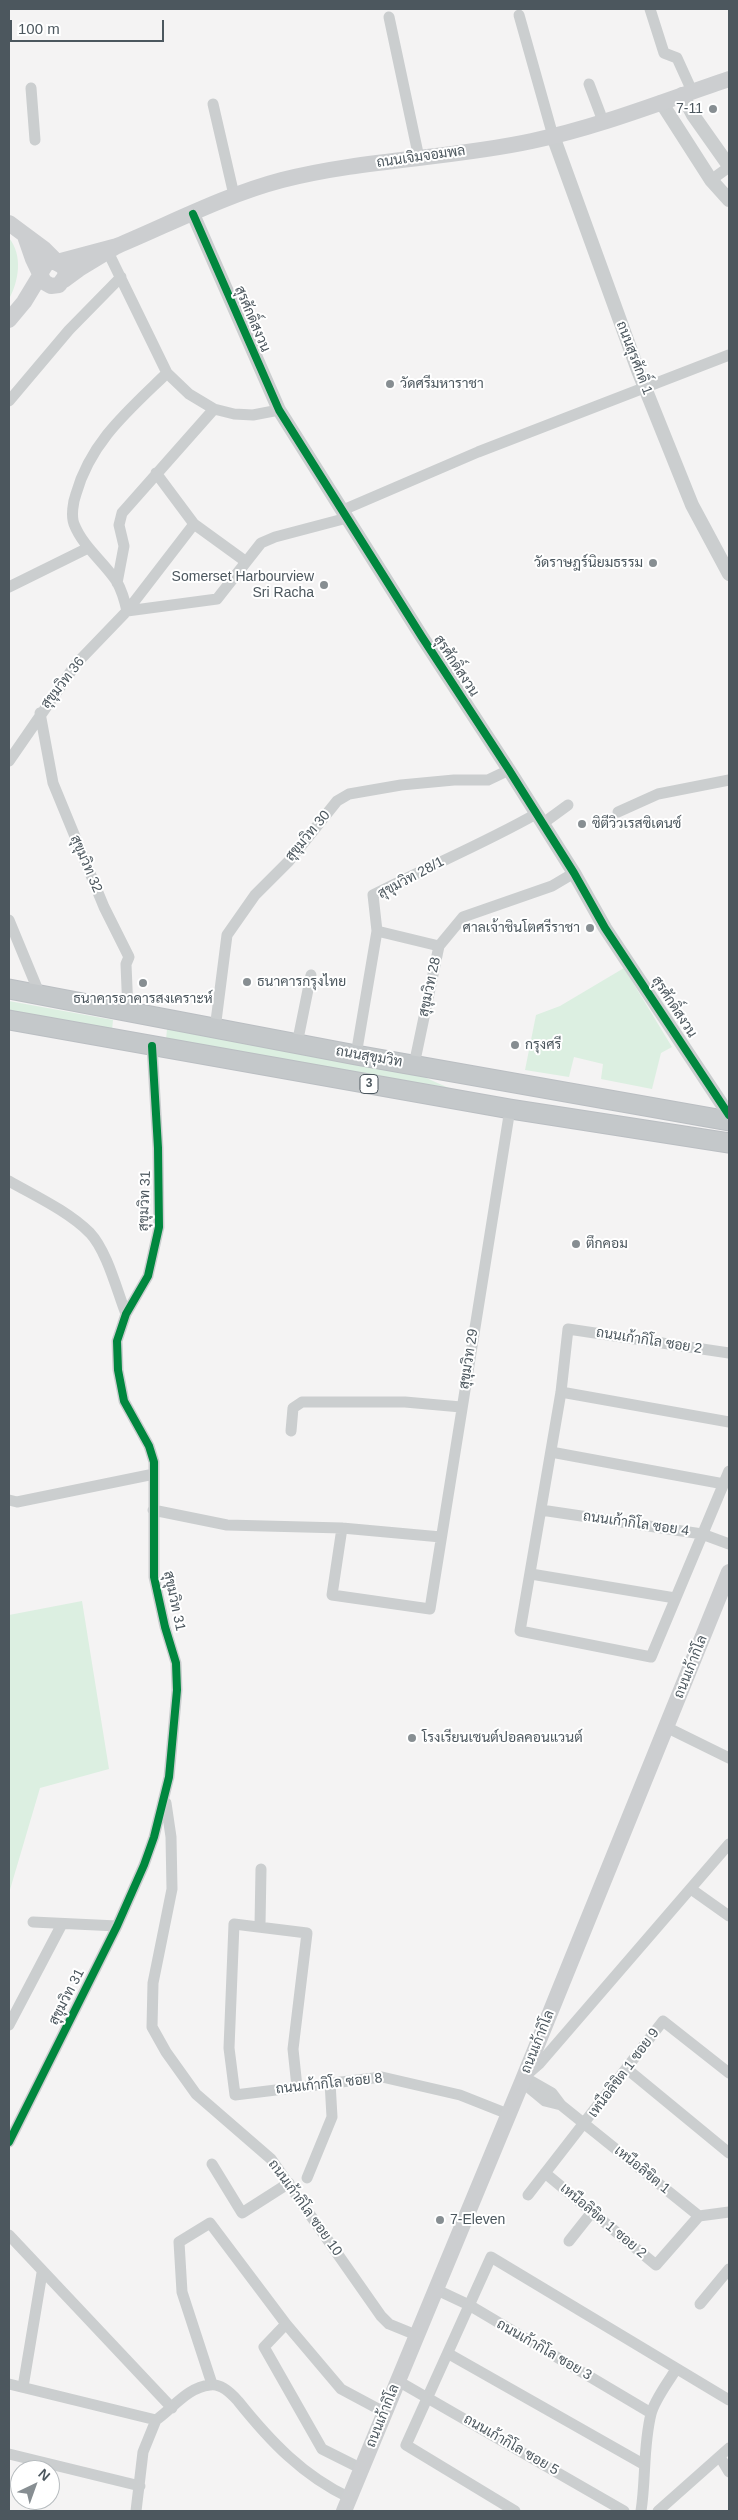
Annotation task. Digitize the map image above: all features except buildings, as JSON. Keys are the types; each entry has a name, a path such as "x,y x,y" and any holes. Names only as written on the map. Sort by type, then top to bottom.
{"highway":[{"name":"ถนนสุขุมวิท","path":"9,989 356,1055 729,1121"},
{"name":"ถนนสุขุมวิท","path":"9,1020 510,1109 729,1143"}],"main road":[{"name":"ถนนเจิมจอมพล","path":"24,302 60,283 113,249 234,195 311,173 530,142 603,121 729,78"},
{"path":"9,223 42,248 66,270 60,283 44,282 41,273 32,259 25,236"},
{"path":"42,248 80,254"},
{"name":"ถนนเจิมจอมพล","path":"57,262 80,254 113,249"},
{"path":"9,320 24,302 46,264 57,262"},
{"name":"ถนนเก้ากิโล","path":"347,2504 523,2080 729,1572"}],"street":[{"path":"650,9 664,53 677,58 693,115 729,167 711,180"},
{"path":"519,15 553,136"},
{"path":"389,17 419,158"},
{"path":"589,84 603,121"},
{"path":"31,88 35,140"},
{"path":"661,102 711,180 727,200"},
{"path":"213,104 234,195"},
{"name":"ถนนสุรศักดิ์ 1","path":"553,136 644,386 695,512 729,574"},
{"name":"สุรศักดิ์สงวน","path":"193,214 279,410 510,770 574,873 605,928 729,1115"},
{"path":"113,249 121,277 167,373 189,394 214,409 253,415 279,410"},
{"path":"9,401 69,330 121,277"},
{"path":"167,373 117,422 95,448 81,474 74,500 73,522 88,548 117,583 127,611 217,599 261,543 345,514 478,452 729,354"},
{"path":"117,583 124,546 119,525 122,513 214,409"},
{"path":"156,473 194,524 245,561"},
{"name":"สุขุมวิท 36","path":"9,761 40,713 76,664 127,611 194,524"},
{"path":"9,587 88,548"},
{"name":"สุขุมวิท 32","path":"40,713 53,783 104,907 129,957 126,964 128,1012"},
{"name":"สุขุมวิท 30","path":"215,1029 227,935 255,895 289,860 337,801 349,794 401,785 454,780 488,780 510,770"},
{"path":"618,812 658,794 729,780"},
{"path":"539,819 568,805"},
{"name":"สุขุมวิท 28/1","path":"356,1055 376,931 373,895 444,859 460,854 539,819"},
{"name":"สุขุมวิท 28","path":"414,1065 438,946 463,917 552,886 574,873"},
{"path":"9,920 40,995"},
{"path":"376,931 438,946"},
{"path":"297,1044 311,975"},
{"name":"สุขุมวิท 31","path":"9,2142 117,1926 154,1837 169,1777 177,1690 176,1662 165,1627 154,1577 154,1462 149,1446 124,1402 118,1370 117,1341 126,1314 148,1276 159,1227 158,1148 152,1046"},
{"name":"สุขุมวิท 29","path":"342,1528 332,1595 430,1609 440,1537 510,1109"},
{"path":"9,1180 71,1218 90,1234 100,1249 126,1314"},
{"name":"ถนนเก้ากิโล ซอย 2","path":"561,1392 568,1329 729,1353"},
{"path":"729,1422 561,1392 520,1631 651,1657 674,1598 729,1471"},
{"path":"291,1431 293,1408 302,1402 405,1402 462,1407"},
{"path":"552,1452 724,1484"},
{"path":"9,1500 17,1502 154,1474"},
{"path":"153,1510 227,1525 342,1528 440,1537"},
{"name":"ถนนเก้ากิโล ซอย 4","path":"541,1510 702,1534 729,1544"},
{"path":"531,1574 674,1598"},
{"path":"666,1728 729,1758"},
{"name":"ถนนเก้ากิโล ซอย 10","path":"165,1794 171,1837 172,1889 153,1983 152,2026 166,2052 196,2094 272,2159 381,2316 389,2324 416,2335"},
{"path":"523,2080 540,2063 729,1844"},
{"path":"261,1869 260,1925 307,1933 292,2049 297,2087"},
{"path":"691,1889 729,1916"},
{"path":"34,1922 117,1926"},
{"path":"9,2025 62,1924"},
{"name":"ถนนเก้ากิโล ซอย 8","path":"260,1925 234,1924 230,2048 235,2095 382,2077 402,2080 460,2095 508,2114"},
{"name":"เหนือลิขิต 1 ซอย 9","path":"528,2195 663,2021 729,2073"},
{"path":"627,2068 729,2152"},
{"name":"เหนือลิขิต 1","path":"523,2080 552,2093 561,2106 699,2216"},
{"path":"308,2178 332,2117 330,2082"},
{"path":"212,2164 242,2213 289,2183"},
{"name":"เหนือลิขิต 1 ซอย 2","path":"545,2174 656,2265 699,2216"},
{"path":"569,2241 592,2212"},
{"path":"699,2216 729,2212"},
{"path":"212,2384 182,2292 179,2242 210,2223 286,2324 341,2389 384,2412"},
{"path":"9,2235 172,2408"},
{"path":"515,2511 406,2446 491,2257 729,2400"},
{"path":"700,2304 729,2269"},
{"path":"23,2387 42,2272"},
{"name":"ถนนเก้ากิโล ซอย 3","path":"436,2289 469,2305 652,2413"},
{"path":"286,2324 264,2347 322,2449 362,2469"},
{"path":"449,2354 644,2464"},
{"path":"641,2511 644,2492 644,2464 652,2413 676,2369"},
{"name":"ถนนเก้ากิโล ซอย 5","path":"398,2381 624,2511"},
{"path":"9,2384 156,2420"},
{"path":"136,2511 142,2452 156,2420 195,2389 212,2384 229,2391 262,2432 291,2461 347,2504"},
{"path":"658,2511 729,2448"},
{"path":"9,2454 140,2486"},
{"path":"720,2457 729,2472"}],"green space":[{"path":"9,238 16,252 18,268 15,284 9,299"},
{"path":"624,968 672,1047 661,1053 652,1089 601,1079 603,1064 574,1057 569,1077 525,1070 536,1015 560,1006"},
{"path":"9,1001 113,1020 112,1030 9,1011"},
{"path":"167,1029 424,1077 451,1089 166,1040"},
{"path":"82,1601 109,1769 40,1788 9,1893 9,1615"}],"cycle path":[{"path":"193,214 279,410 574,873 605,928 729,1115"},
{"path":"9,2142 117,1926 144,1865 154,1837 169,1777 177,1690 176,1663 165,1627 154,1577 154,1462 149,1446 124,1401 118,1370 117,1341 126,1314 148,1276 159,1227 158,1148 152,1046"}],"place":[{"name":"7-11","path":"713,109"},
{"name":"วัดศรีมหาราชา","path":"390,384"},
{"name":"วัดราษฎร์นิยมธรรม","path":"653,563"},
{"name":"Somerset Harbourview Sri Racha","path":"324,585"},
{"name":"ซิตีวิวเรสซิเดนซ์","path":"582,824"},
{"name":"ศาลเจ้าชินโตศรีราชา","path":"590,928"},
{"name":"ธนาคารกรุงไทย","path":"247,982"},
{"name":"ธนาคารอาคารสงเคราะห์","path":"143,983"},
{"name":"กรุงศรี","path":"515,1045"},
{"name":"ตึกคอม","path":"576,1244"},
{"name":"โรงเรียนเซนต์ปอลคอนแวนต์","path":"412,1738"},
{"name":"7-Eleven","path":"440,2220"}]}
